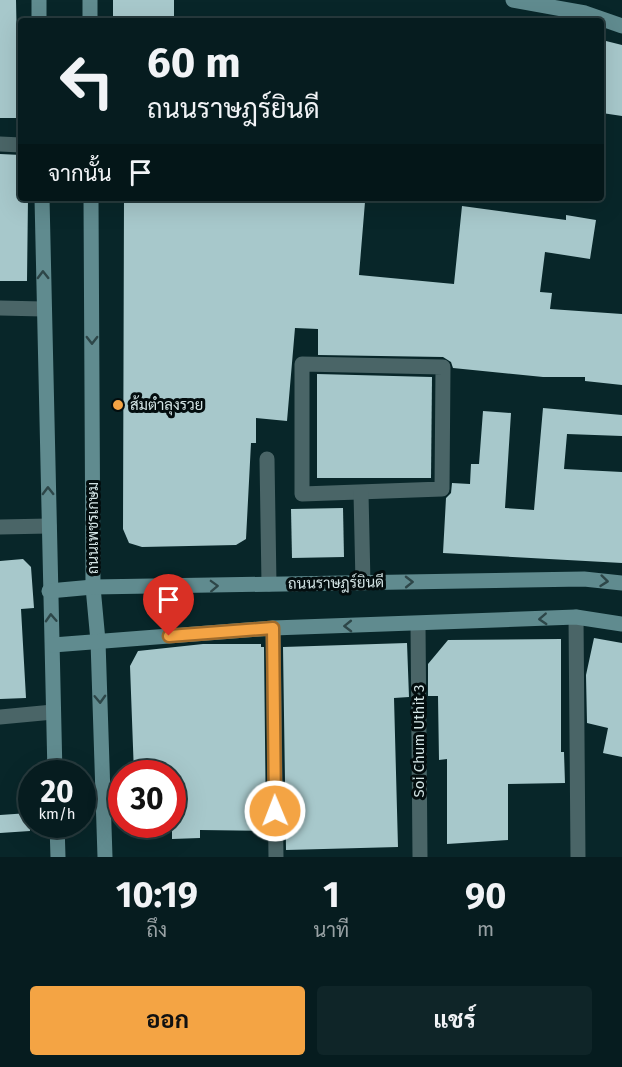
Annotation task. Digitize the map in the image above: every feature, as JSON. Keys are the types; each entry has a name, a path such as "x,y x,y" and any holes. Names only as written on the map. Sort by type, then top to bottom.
{"main road":[{"path":"39,0 39,18"},
{"path":"90,0 90,18"},
{"path":"513,0 585,13 599,18"},
{"path":"604,20 622,26"},
{"path":"42,201 55,760"},
{"name":"ถนนเพชรเกษม","path":"91,201 93,588 98,641 105,857"},
{"name":"ถนนราษฎร์ยินดี","path":"50,591 269,584 584,579 622,583"},
{"path":"53,645 273,628 576,617 622,624"},
{"path":"57,838 58,857"}],"street":[{"path":"0,144 18,145"},
{"path":"0,309 43,309"},
{"path":"302,364 443,367 442,489 361,493 302,494 302,364"},
{"path":"267,459 269,584"},
{"path":"361,493 363,583"},
{"path":"0,527 49,525"},
{"path":"576,617 578,857"},
{"name":"Soi Chum Uthit 3","path":"418,624 420,857"},
{"path":"273,628 276,857"},
{"path":"0,717 53,712"}],"building":[{"path":"0,0 16,0 17,118 0,118"},
{"path":"113,0 174,0 174,18 113,18"},
{"path":"604,40 622,45 622,116 604,113"},
{"path":"0,154 18,155 18,201 28,201 27,281 0,281"},
{"path":"124,201 365,202 359,275 454,284 462,206 566,220 566,215 596,220 590,259 545,252 540,292 552,293 550,309 622,314 622,385 585,381 585,377 543,377 453,368 451,362 443,357 318,355 318,329 295,328 287,421 256,418 256,443 251,443 246,539 236,545 142,547 129,543 123,529"},
{"path":"317,374 432,377 431,478 317,478"},
{"path":"543,408 622,415 622,436 567,434 564,469 622,472 622,563 443,553 446,498 451,493 452,483 470,484 471,464 479,464 483,411 511,413 505,508 534,510"},
{"path":"343,508 344,557 292,558 291,509"},
{"path":"23,559 31,567 34,608 21,609 26,698 0,699 0,561"},
{"path":"594,638 622,643 622,757 603,753 608,728 587,723 586,675"},
{"path":"561,639 561,752 564,752 565,783 508,784 508,840 447,844 447,759 439,760 438,696 428,696 428,664 448,640"},
{"path":"407,643 409,697 394,698 398,847 286,850 283,647"},
{"path":"203,644 261,644 261,647 264,647 266,831 200,830 200,838 172,839 186,838 186,760 133,760 130,666 138,651"},
{"path":"18,814 18,832 0,833 0,815"}],"place":[{"name":"ส้มตำลุงรวย","path":"118,405"}],"route":[{"path":"169,636 273,628 275,811"}]}
